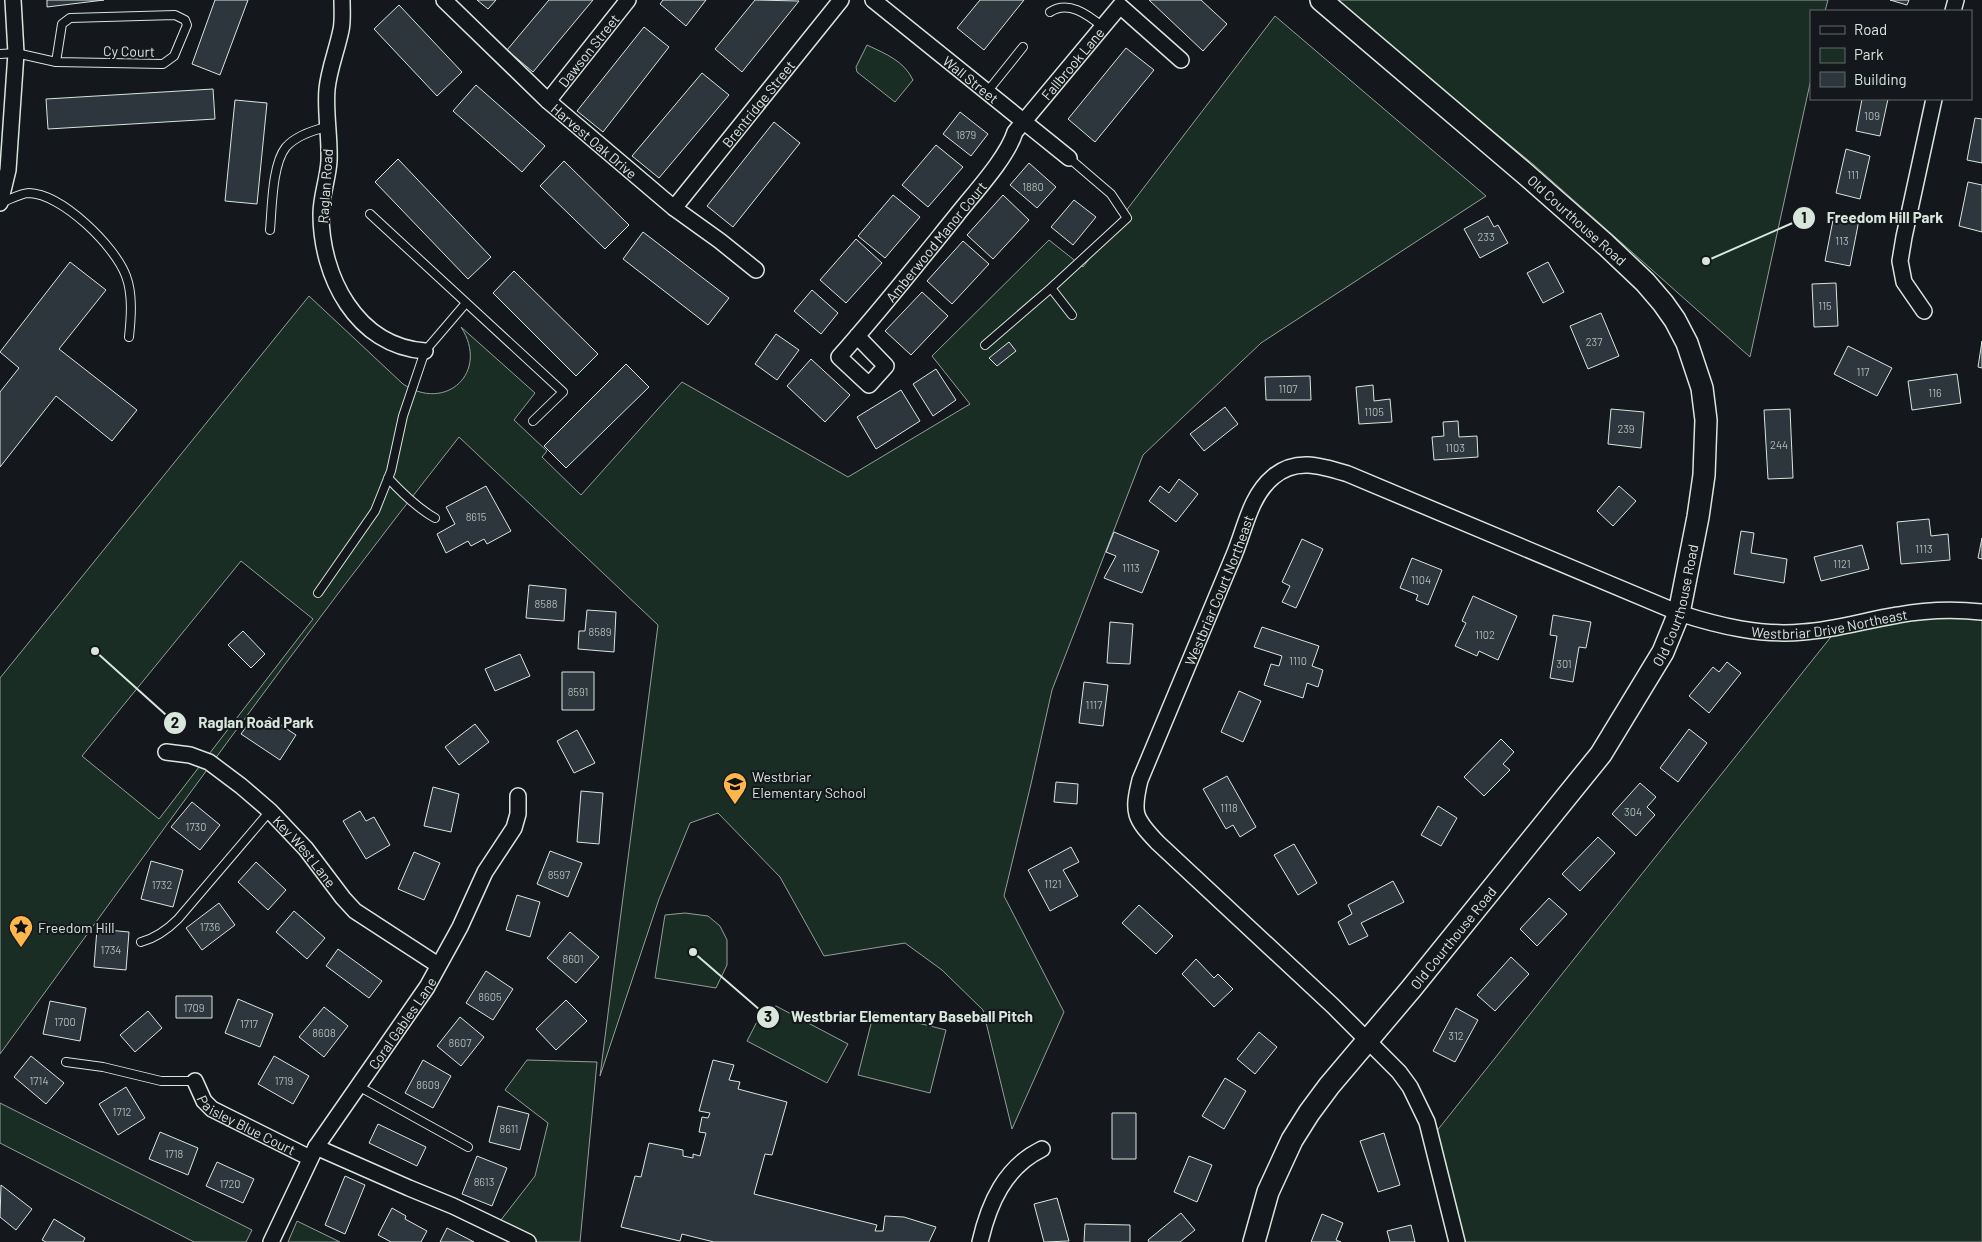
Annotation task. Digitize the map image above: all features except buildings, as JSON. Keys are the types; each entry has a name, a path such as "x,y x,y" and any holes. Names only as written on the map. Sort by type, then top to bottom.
{"street":[{"path":"0,202 8,170 16,53 14,0"},
{"name":"Raglan Road","path":"342,0 341,30 333,57 327,89 328,174 321,212 324,249 334,283 349,306 374,334 394,345 424,351"},
{"name":"Harvest Oak Drive","path":"444,0 548,101 674,208 756,270"},
{"name":"Dawson Street","path":"548,101 628,0"},
{"name":"Brentridge Street","path":"674,208 841,0"},
{"name":"Wall Street","path":"874,0 1069,158"},
{"name":"Old Courthouse Road","path":"1254,1242 1268,1192 1292,1140 1329,1086 1600,754 1663,652 1679,612 1698,517 1704,475 1706,436 1704,399 1697,369 1687,343 1675,320 1645,282 1523,172 1321,0"},
{"name":"Fallbrook Lane","path":"1024,121 1123,3 1181,60"},
{"path":"1924,311 1904,282 1900,261 1934,100"},
{"name":"Amberwood Manor Court","path":"857,336 886,366 870,385 839,357 974,193 1011,144 1015,132 1024,121"},
{"name":"Westbriar Court Northeast","path":"1457,1242 1427,1122 1405,1079 1332,1006 1158,843 1137,818 1135,812 1140,780 1235,554 1255,500 1262,488 1273,476 1302,464 1318,465 1348,474 1679,612"},
{"name":"Westbriar Drive Northeast","path":"1679,612 1712,623 1746,630 1803,632 1845,627 1898,615 1940,611 1982,612"},
{"name":"Key West Lane","path":"166,752 190,755 209,762 241,786 270,811 306,850 355,911 438,965"},
{"name":"Coral Gables Lane","path":"270,1242 313,1152 427,987 460,927 485,872 514,828 518,814 518,796"},
{"name":"Paisley Blue Court","path":"195,1081 204,1101 212,1109 313,1152 453,1206 528,1242"},
{"path":"980,1242 985,1220 1005,1179 1017,1165 1042,1149"}],"lane":[{"path":"1050,12 1056,5 1065,1 1073,3 1103,27"},
{"name":"Cy Court","path":"0,54 16,53 56,62 163,64 174,56 187,26 185,20 175,15 70,18 62,24 56,62"},
{"path":"987,92 1023,47"},
{"path":"270,230 276,171 286,147 310,131 327,127"},
{"path":"985,345 1128,218 1111,194 1069,158"},
{"path":"0,202 28,193 50,198 84,222 100,237 115,256 126,276 130,322 128,337"},
{"path":"370,214 563,392 533,421"},
{"path":"1051,288 1072,315"},
{"path":"318,593 375,511 388,478 403,416 424,351 466,303"},
{"path":"388,478 412,501 435,518"},
{"path":"141,942 150,940 168,930 178,920 270,811"},
{"path":"66,1062 103,1067 161,1081 195,1081"},
{"path":"358,1086 468,1147"}],"green space":[{"path":"1334,0 1828,0 1825,10 1810,10 1810,84 1750,357 1534,165"},
{"path":"1275,16 1486,196 1261,343 1143,455 1052,690 1004,896 1064,1012 1012,1129 983,1010 942,970 905,943 824,956 780,877 718,813 690,823 659,899 600,1076 658,625 459,437 341,589 0,1054 0,678 309,296 403,384 419,392 434,394 448,391 459,383 467,372 470,359 469,344 461,327 535,393 514,420 547,451 542,457 581,495 682,382 848,477 970,404 932,356 1049,240 1083,267","holes":["241,561 313,619 159,819 82,756"]},
{"path":"867,45 900,63 913,80 895,102 857,72 856,67"},
{"path":"1982,612 1982,1242 1457,1242 1432,1137 1838,628"},
{"path":"685,913 708,916 720,926 727,940 727,965 716,988 655,978 665,915"},
{"path":"776,1006 848,1044 827,1083 747,1041 763,1010"},
{"path":"874,1012 946,1030 930,1093 858,1075"},
{"path":"527,1060 597,1062 580,1242 528,1242 497,1225 535,1176 548,1123 505,1090"},
{"path":"0,1103 252,1230 246,1242 194,1242 0,1143"},
{"path":"297,1221 340,1242 288,1242"}],"place":[{"name":"Freedom Hill Park","path":"1706,261"},
{"name":"Raglan Road Park","path":"95,651"},
{"name":"Westbriar Elementary School","path":"735,805"},
{"name":"Freedom Hill","path":"21,948"},
{"name":"Westbriar Elementary Baseball Pitch","path":"693,952"}]}
